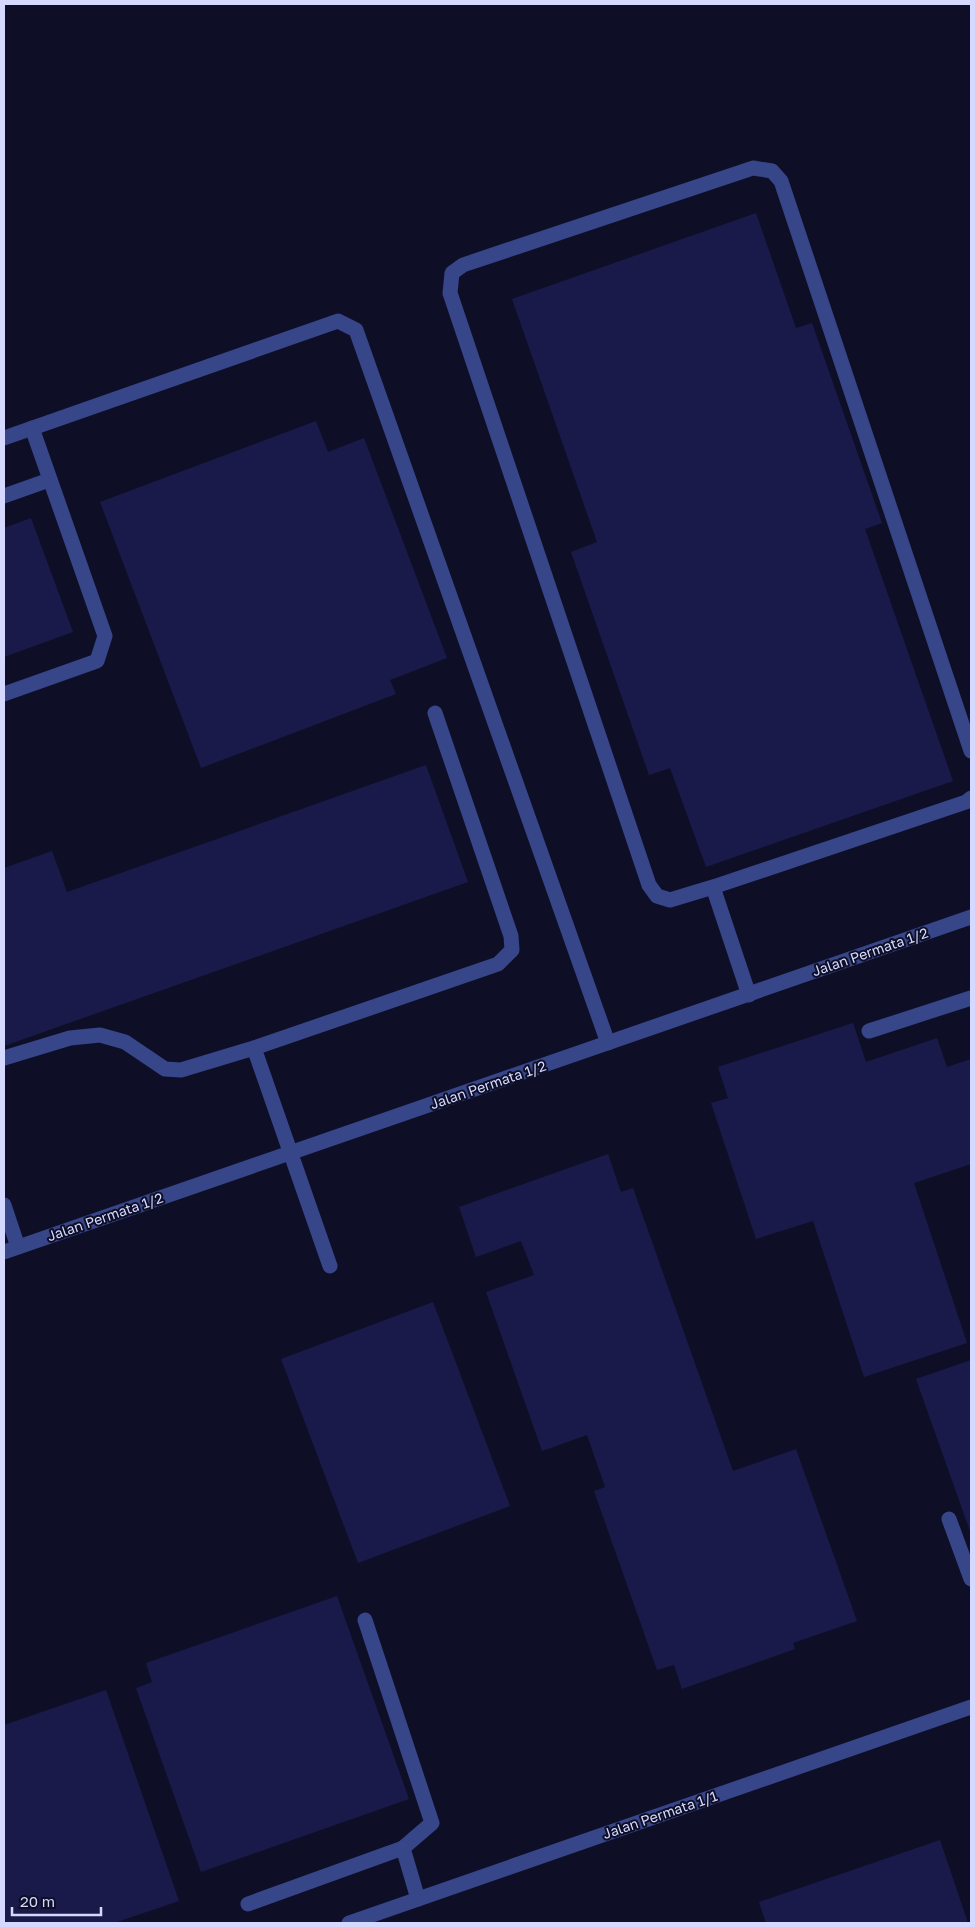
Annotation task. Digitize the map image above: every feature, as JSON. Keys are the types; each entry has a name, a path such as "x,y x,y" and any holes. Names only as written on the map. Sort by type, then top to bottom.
{"street":[{"path":"971,751 781,181 772,171 753,168 463,265 452,273 450,293 649,885 657,896 670,900 713,887 957,805 971,798"},
{"path":"4,438 338,322 356,330 608,1043"},
{"path":"4,694 97,661 105,636 32,428"},
{"path":"4,496 49,480"},
{"path":"4,1058 70,1038 100,1035 125,1042 165,1069 181,1070 254,1048 498,964 512,950 511,936 435,713"},
{"path":"713,887 749,995"},
{"name":"Jalan Permata 1/2","path":"11,1249 971,918"},
{"path":"869,1031 971,998"},
{"path":"254,1048 330,1266"},
{"path":"4,1206 11,1249"},
{"path":"949,1519 971,1579"},
{"path":"248,1904 403,1848 432,1822 365,1620"},
{"name":"Jalan Permata 1/1","path":"348,1923 971,1707"},
{"path":"403,1848 418,1899"}],"building":[{"path":"756,213 796,328 812,323 882,523 865,529 953,781 706,867 670,768 649,775 571,552 597,542 512,299"},
{"path":"316,421 328,452 364,438 447,658 390,680 396,694 201,768 100,502"},
{"path":"31,518 73,632 4,657 4,528"},
{"path":"426,765 468,882 4,1046 4,868 52,851 67,892"},
{"path":"853,1023 866,1062 937,1038 947,1067 971,1059 971,1164 914,1183 967,1343 864,1377 813,1221 756,1239 711,1103 728,1098 718,1067"},
{"path":"608,1154 621,1192 633,1188 733,1471 796,1449 857,1621 793,1643 795,1649 682,1689 674,1665 657,1670 594,1491 605,1487 587,1435 542,1451 486,1292 534,1275 521,1241 476,1257 459,1207"},
{"path":"433,1302 510,1506 358,1563 281,1359"},
{"path":"971,1360 971,1534 916,1379"},
{"path":"337,1596 409,1799 201,1872 136,1688 152,1682 146,1663"},
{"path":"106,1690 179,1901 114,1923 4,1923 4,1725"},
{"path":"940,1840 968,1923 766,1923 759,1902"}]}
